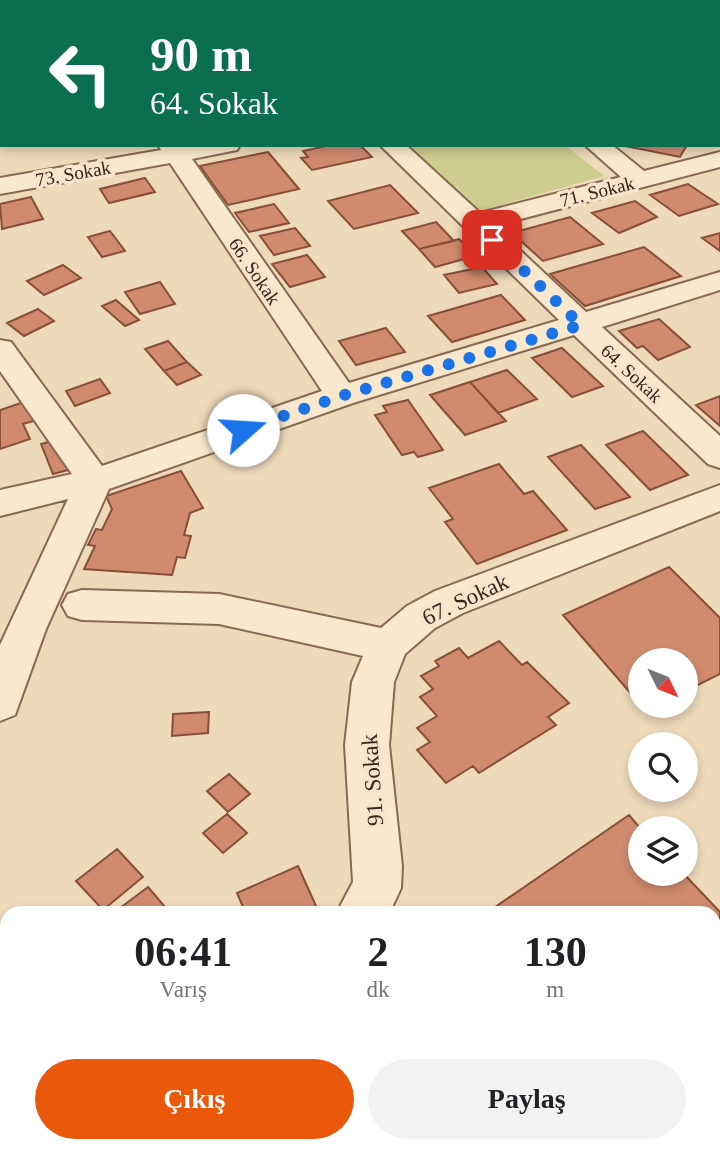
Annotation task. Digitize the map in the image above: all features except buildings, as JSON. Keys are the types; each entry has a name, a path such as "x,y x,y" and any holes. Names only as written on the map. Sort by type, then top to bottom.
{"street":[{"name":"73. Sokak","path":"0,186 173,150 206,147"},
{"name":"64. Sokak","path":"394,147 720,456"},
{"path":"599,147 640,180"},
{"name":"66. Sokak","path":"173,150 341,396"},
{"name":"71. Sokak","path":"474,223 720,159"},
{"path":"0,503 95,481 341,396 720,281"},
{"path":"0,349 95,481"},
{"path":"0,703 26,629 95,481"},
{"name":"67. Sokak","path":"388,645 421,617 449,602 720,497"},
{"path":"82,605 219,609 388,645"},
{"name":"91. Sokak","path":"366,906 377,888 378,866 367,745 373,682 388,645"}],"green space":[{"path":"407,147 568,147 604,176 476,212"}],"route":[{"path":"243,430 341,396 581,325 492,240"}]}
